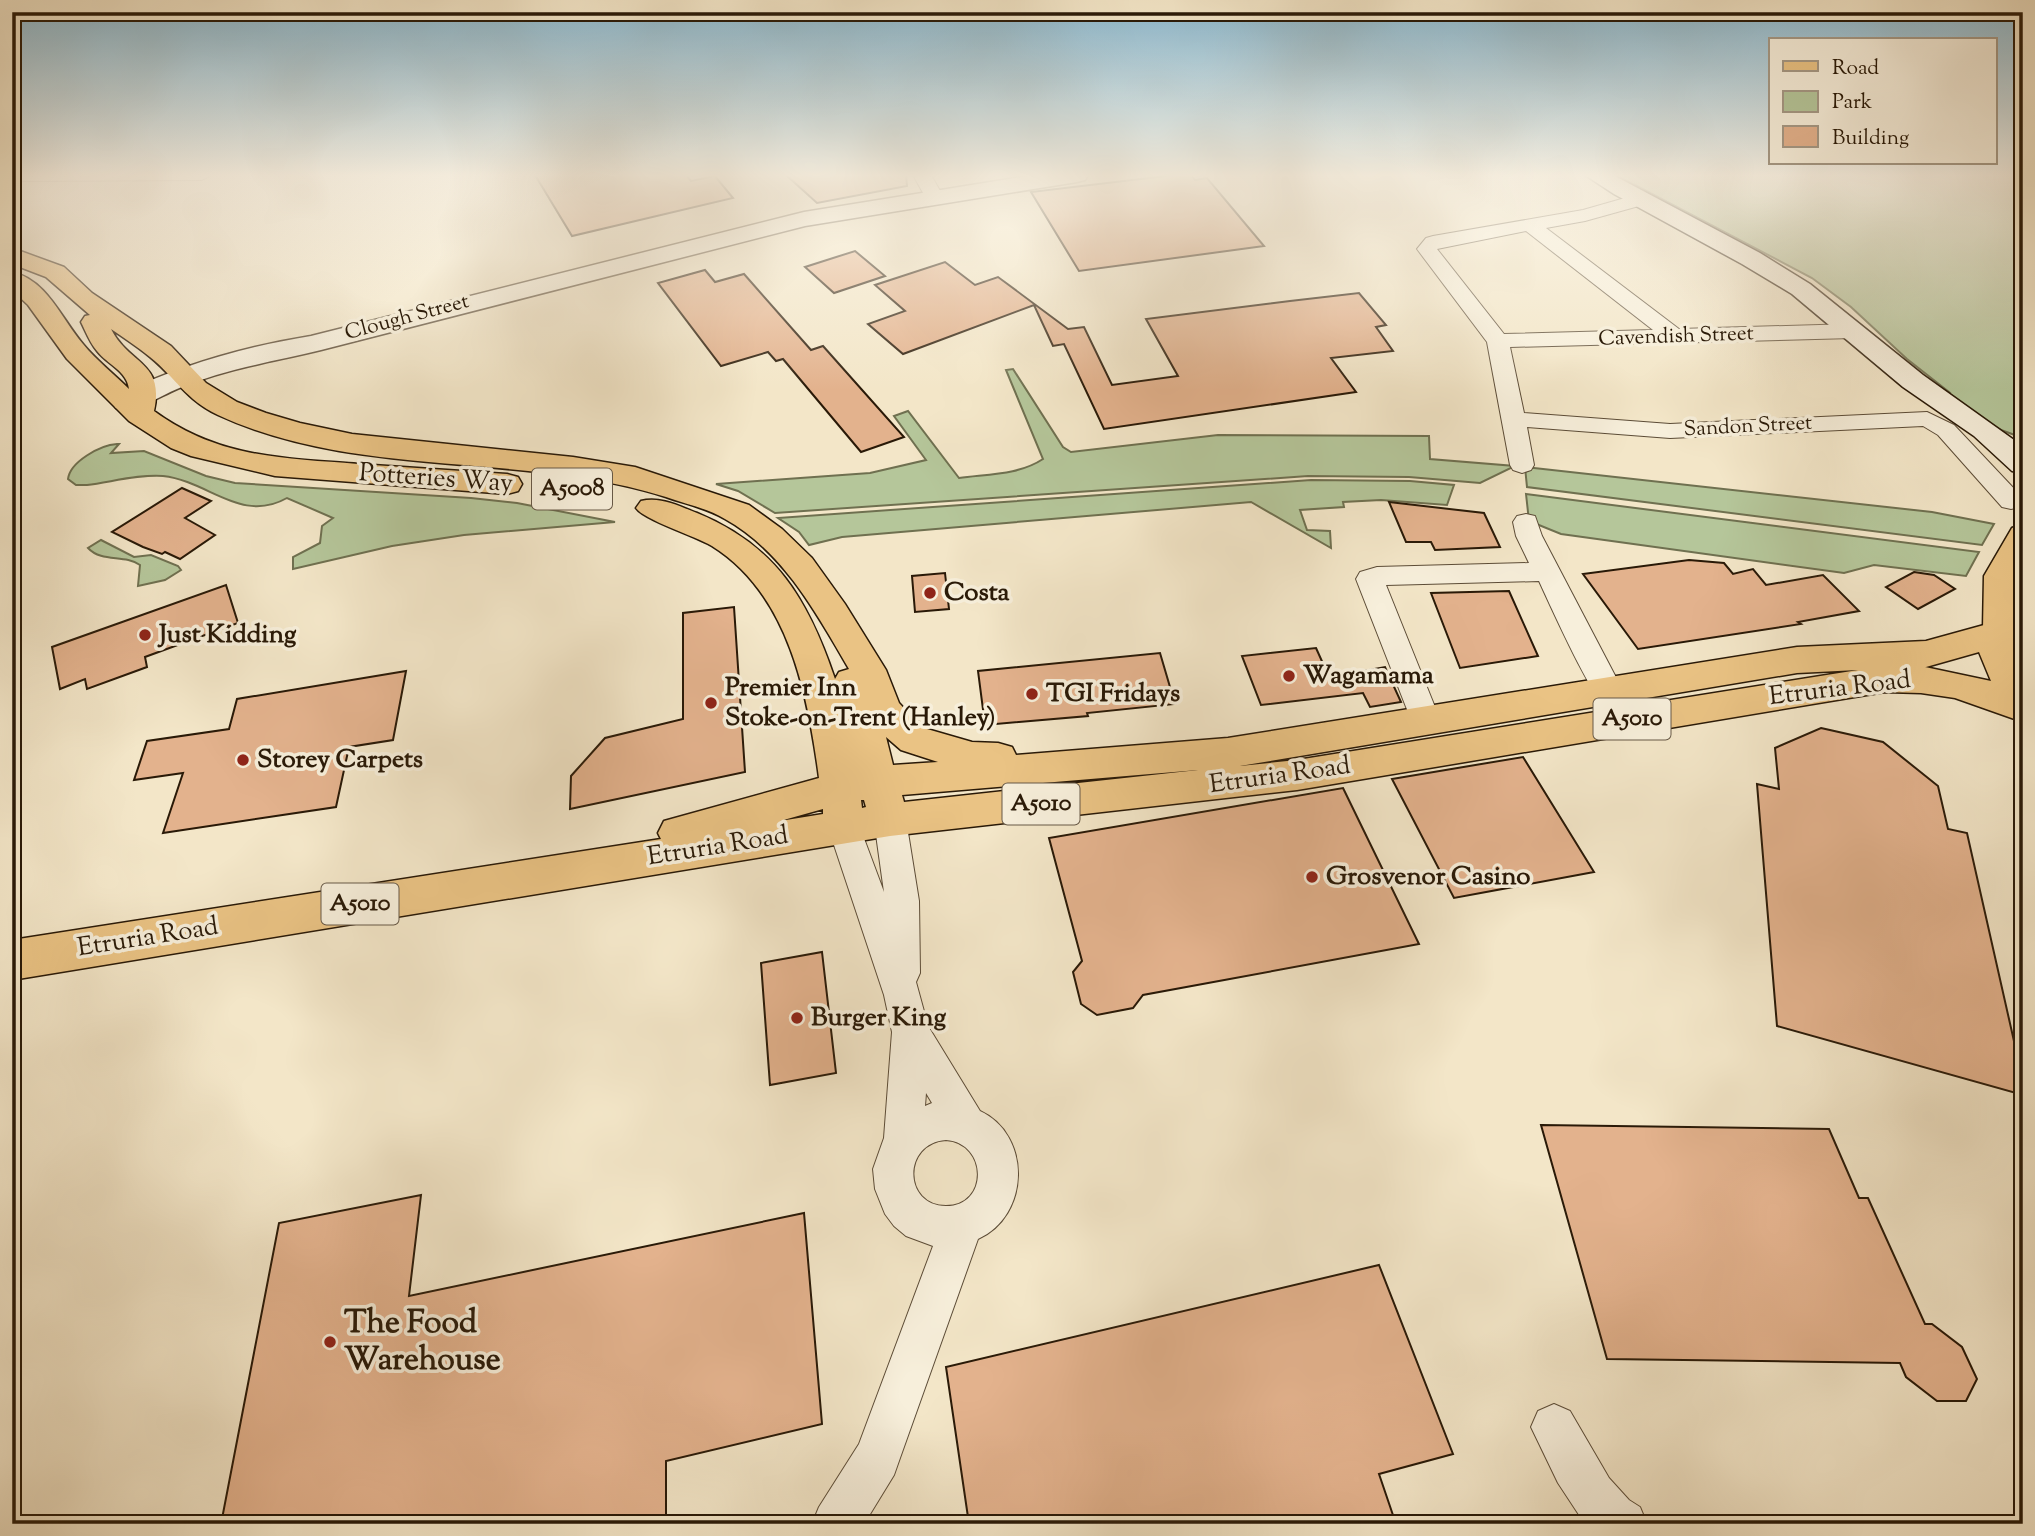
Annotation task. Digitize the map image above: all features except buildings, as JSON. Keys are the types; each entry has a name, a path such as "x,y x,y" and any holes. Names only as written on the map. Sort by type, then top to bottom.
{"main road":[{"name":"Potteries Way","path":"12,256 55,272 83,298 161,390 167,435 205,452 239,462 322,471 580,489 691,521 741,551 761,569 778,593 805,647 826,705 854,799"},
{"name":"Potteries Way","path":"12,279 38,299 69,345 161,390 227,408 294,431 352,443 573,466 635,477 720,504 748,519 785,549 832,612 868,670 884,710 914,740 972,757 1130,761"},
{"name":"A5008","path":"83,298 106,345 161,390"},
{"path":"2023,534 2001,576 2007,623 1996,647 2003,671 2023,699"},
{"path":"832,612 854,799"},
{"name":"Etruria Road","path":"854,799 890,820 1297,775 1620,705 1797,660 1926,654 2007,623"},
{"name":"Etruria Road","path":"12,960 532,876 854,799 1130,761 1228,752 1426,722 1913,678 1970,687 2023,708"}],"street":[{"name":"Clough Street","path":"161,390 282,358 311,344 695,247"},
{"path":"1429,247 1427,249 1498,341 1522,465"},
{"path":"1559,247 1677,338"},
{"path":"1728,247 1828,307 1853,331 1932,394 2003,444 2023,464"},
{"name":"Cavendish Street","path":"1498,341 1853,331"},
{"path":"1932,394 2023,441"},
{"name":"Sandon Street","path":"1515,419 1670,431 1918,417 1941,426 1980,454 2011,501"},
{"path":"1526,522 1529,536 1547,572 1620,705"},
{"path":"1426,722 1370,579 1377,576 1547,572"},
{"path":"854,799 911,1032 965,1123"},
{"path":"890,820 902,901 902,995"},
{"path":"903,1144 914,1132 930,1123 945,1120 965,1123 981,1131 992,1145 999,1163 999,1181 992,1199 980,1214 945,1225 910,1215 897,1197 893,1179 903,1144 911,1032"},
{"path":"836,1524 877,1458 934,1297 945,1225"},
{"path":"1554,1427 1587,1486 1614,1519 1623,1524"}],"green space":[{"path":"1752,247 2023,247 2023,438 2001,430 1932,394 1949,392 1907,359 1851,307 1812,278"},
{"path":"1013,369 1063,447 1071,452 1218,435 1429,436 1430,459 1515,466 1480,483 1409,477 1308,476 775,513 738,491 716,484 870,473 926,460 894,416 908,411 959,478 1024,468 1043,459 1006,370"},
{"path":"119,444 111,453 144,451 206,476 235,483 471,498 517,503 615,522 464,535 392,546 293,569 293,557 320,543 322,526 333,518 287,498 270,505 240,504 180,479 163,476 135,477 87,485 76,485 68,479 74,466 87,456 110,445"},
{"path":"1525,467 1932,512 1994,524 1982,545 1527,487"},
{"path":"1311,480 1410,481 1454,485 1447,505 1381,500 1343,502 1344,507 1300,510 1307,530 1330,531 1331,548 1251,502 842,537 809,545 799,532 778,518"},
{"path":"1526,494 1979,552 1966,576 1874,565 1844,573 1561,534 1529,521"},
{"path":"101,540 134,557 151,555 178,566 181,570 165,580 138,586 140,565 106,557 88,548"}],"place":[{"name":"Costa","path":"930,593"},
{"name":"Just Kidding","path":"145,635"},
{"name":"Wagamama","path":"1289,676"},
{"name":"TGI Fridays","path":"1032,694"},
{"name":"Premier Inn Stoke-on-Trent (Hanley)","path":"711,703"},
{"name":"Storey Carpets","path":"243,760"},
{"name":"Grosvenor Casino","path":"1312,877"},
{"name":"Burger King","path":"797,1018"},
{"name":"The Food Warehouse","path":"330,1342"}]}
